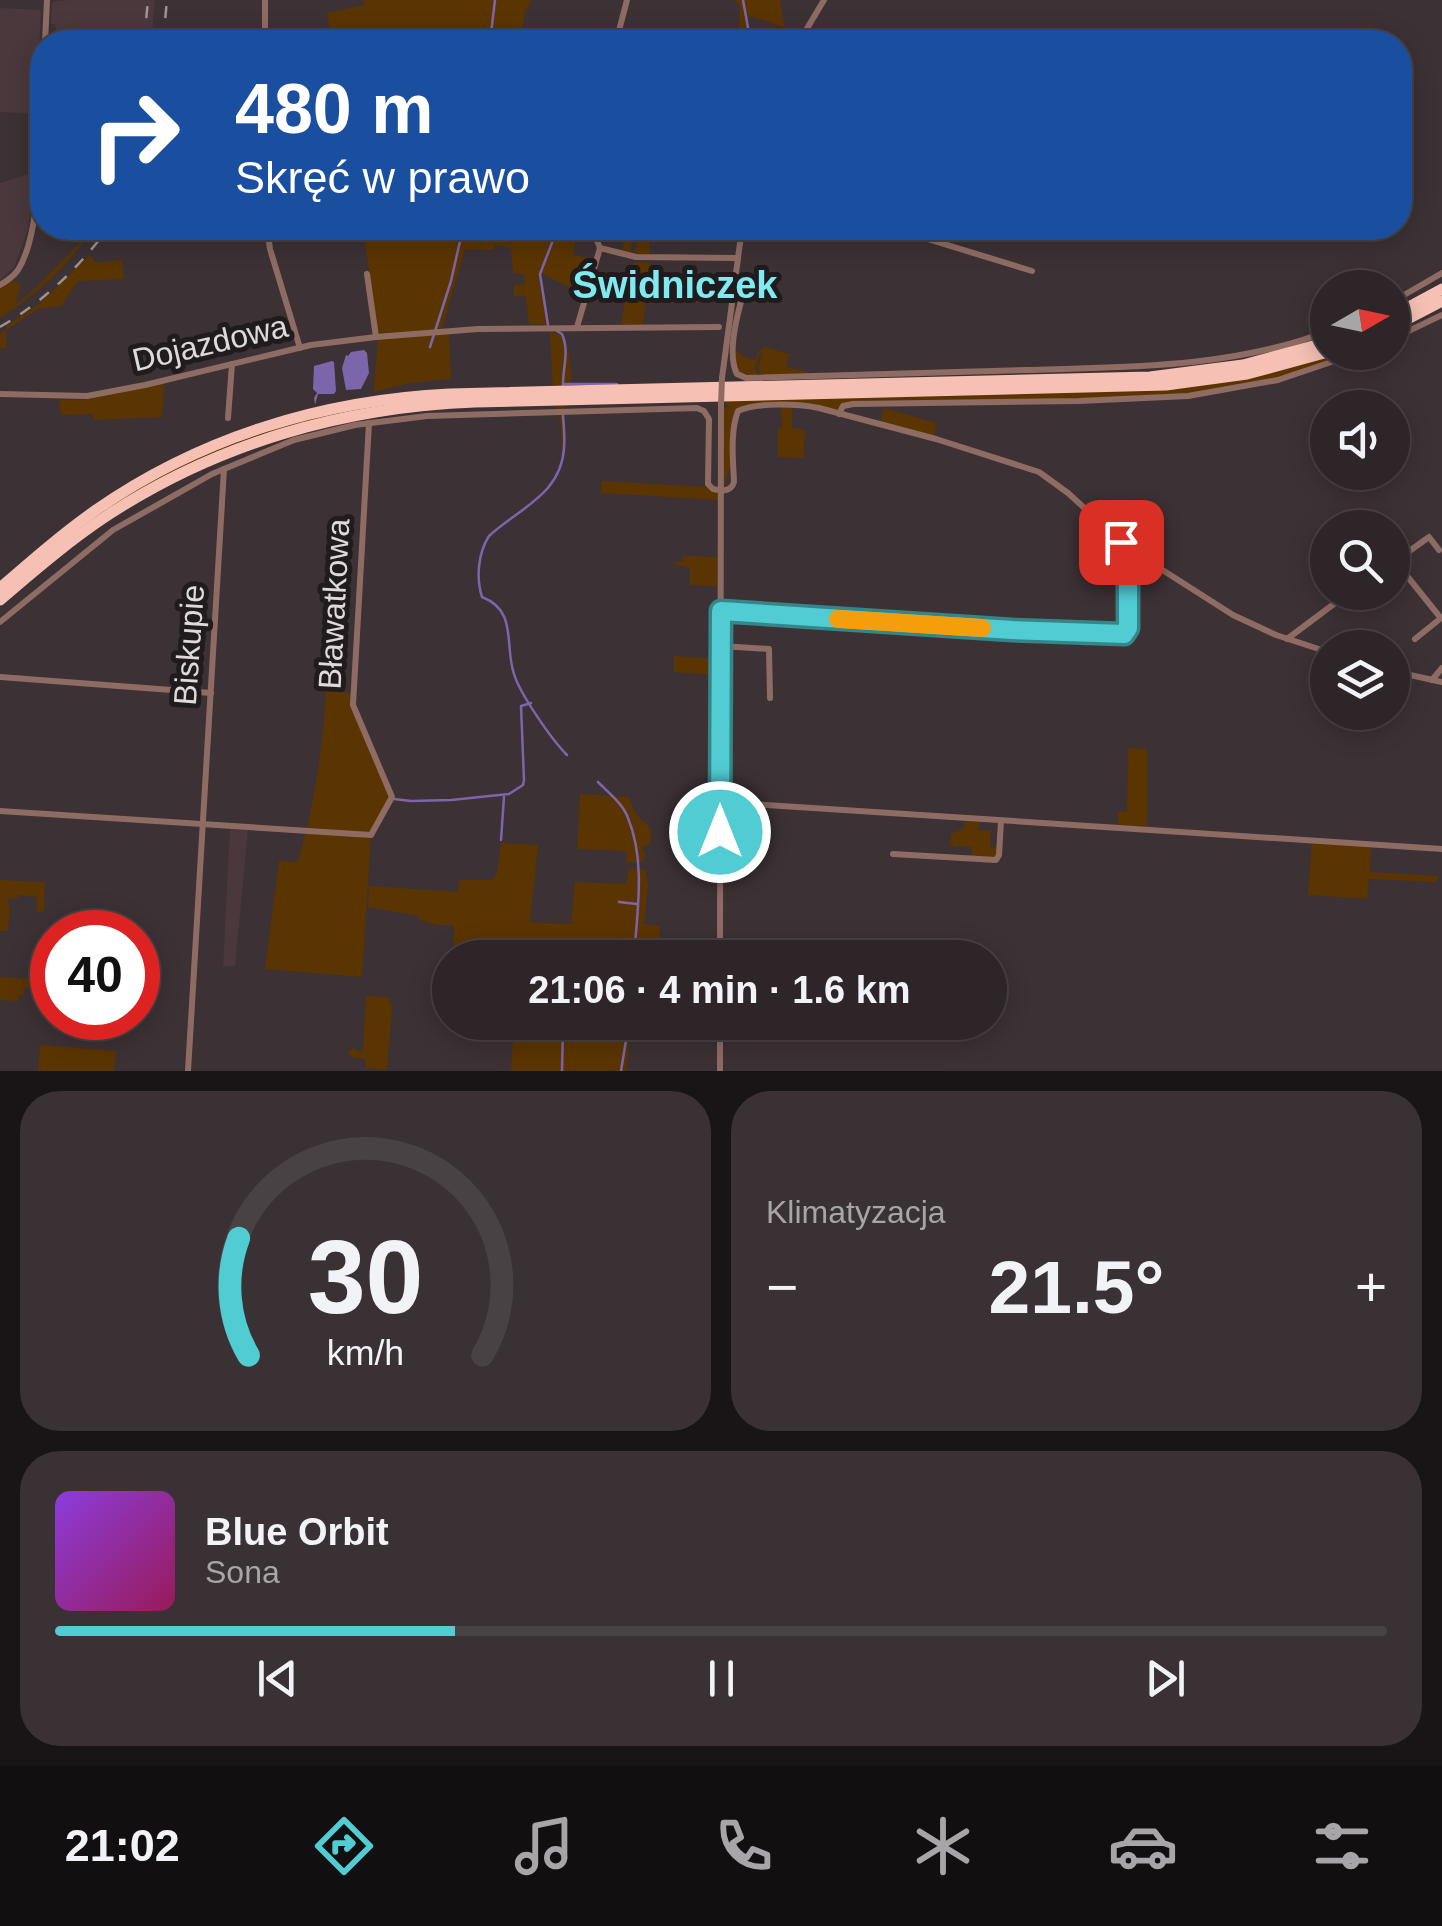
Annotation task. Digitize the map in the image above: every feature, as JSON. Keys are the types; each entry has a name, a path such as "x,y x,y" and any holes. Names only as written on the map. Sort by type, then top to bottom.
{"highway":[{"path":"1410,307 1442,290"},
{"path":"1410,317 1442,301"},
{"path":"0,583 52,538 152,475 255,429 358,403 402,397 1150,377 1242,366 1310,347"},
{"path":"583,395 1150,386 1247,374 1310,357"},
{"path":"0,603 91,526 186,470 250,444 311,424 367,412 541,396"},
{"path":"0,583 105,504"}],"street":[{"path":"46,30 47,0"},
{"path":"265,0 265,30"},
{"path":"619,30 627,0"},
{"path":"806,30 824,0"},
{"path":"0,286 21,265 30,237"},
{"path":"269,240 300,348"},
{"path":"577,326 600,248 597,240"},
{"path":"720,940 721,405 740,240"},
{"path":"931,240 1032,271"},
{"path":"600,248 636,257 738,258"},
{"path":"1410,292 1442,273"},
{"path":"367,274 376,337"},
{"path":"736,278 746,285 738,309 733,365 737,374 746,378 1155,365 1224,358 1310,337"},
{"path":"1410,330 1442,314"},
{"name":"Dojazdowa","path":"0,394 88,396 300,348 376,337 577,326 720,327"},
{"path":"228,418 232,364"},
{"path":"839,414 843,406 853,404 1188,396 1278,380 1310,369"},
{"path":"0,622 102,536 224,468 294,440 370,423 461,414 703,410 709,422 708,484 721,490 730,488 734,482 735,422 740,410 800,406 936,439 1039,472 1128,548 1236,617 1310,646"},
{"name":"Bławatkowa","path":"203,824 371,835 391,800 353,705 370,423"},
{"name":"Biskupie","path":"188,1071 224,468"},
{"path":"1410,551 1429,537 1439,550"},
{"path":"721,611 1124,634 1128,628 1128,548"},
{"path":"1410,581 1441,618 1416,639"},
{"path":"1287,639 1326,610"},
{"path":"721,646 769,649 770,698"},
{"path":"1432,680 1442,668"},
{"path":"1410,675 1442,682"},
{"path":"0,676 211,693"},
{"path":"720,802 1442,848"},
{"path":"0,811 203,824"},
{"path":"893,854 996,860 1001,820"},
{"path":"720,1040 720,1071"}],"shaded area":[{"path":"155,0 152,30 56,30 55,24 51,24 52,2"},
{"path":"364,0 532,0 522,30 329,30 327,13 364,5"},
{"path":"734,0 780,0 784,27 750,16 747,30 739,30 740,5"},
{"path":"0,8 41,10 40,30 30,30 30,114 0,112"},
{"path":"30,174 28,229 14,267 0,280 0,183"},
{"path":"84,240 48,281 0,318 0,288 12,281 21,284 15,305 80,243 68,241"},
{"path":"365,240 576,240 573,255 597,259 585,295 541,273 548,325 529,324 526,296 514,296 514,285 525,284 524,274 513,273 511,248 495,245 493,250 465,249 441,332 449,333 451,379 374,392 378,335"},
{"path":"624,240 632,240 630,253 622,251"},
{"path":"637,240 649,240 650,256 635,254"},
{"path":"90,255 96,263 122,260 124,279 78,281 61,306 38,309 6,330"},
{"path":"634,262 650,263 643,325 621,324 627,292 631,291"},
{"path":"6,330 6,348 0,349 0,333"},
{"path":"550,332 561,334 569,353 572,377 565,400 562,460 561,425 554,398 366,410 195,464 0,591 110,503 212,448 325,411 553,392"},
{"path":"765,347 789,354 786,367 807,372 806,375 760,375 758,366 763,352 753,368 757,376 737,372 737,351 755,360 759,351"},
{"path":"364,350 369,373 361,389 346,390 342,368 346,355"},
{"path":"1310,360 1310,368 1271,380 1181,396 851,403 838,410 813,405 738,409 724,486 724,409 730,408 724,400 1149,390"},
{"path":"332,361 336,391 318,394 315,405 314,366"},
{"path":"164,383 162,417 94,420 93,414 61,415 59,400 82,400"},
{"path":"781,408 792,408 792,428 805,430 804,458 778,457"},
{"path":"884,408 936,423 934,437 880,424"},
{"path":"602,481 708,487 719,493 719,500 601,493"},
{"path":"683,556 717,557 717,586 690,585 690,567 673,565 682,562"},
{"path":"674,656 716,659 716,675 674,672"},
{"path":"326,691 351,693 392,797 416,801 480,797 403,802 391,799 371,835 362,977 265,969 279,861 298,862 309,820"},
{"path":"1128,748 1147,749 1147,826 1118,825 1118,812 1127,812"},
{"path":"580,794 629,797 638,817 651,832 650,844 642,847 643,862 627,863 626,851 577,849"},
{"path":"965,821 979,822 979,831 991,830 990,847 997,848 996,859 972,856 972,847 950,846 951,834 964,828"},
{"path":"230,829 248,830 235,966 223,966"},
{"path":"1312,841 1371,845 1370,872 1438,876 1437,882 1369,879 1367,899 1308,895"},
{"path":"501,843 538,845 530,922 571,924 575,882 626,884 629,868 645,869 648,884 644,924 660,926 659,939 664,940 454,940 454,925 437,925 418,916 368,907 369,886 458,892 460,880 491,880 497,874"},
{"path":"0,880 45,882 44,910 37,910 37,897 19,895 8,899 8,931 0,931"},
{"path":"0,977 30,979 30,988 25,988 18,1001 0,1000"},
{"path":"366,996 388,997 392,1008 387,1070 366,1068 365,1059 351,1057 348,1052 353,1048 363,1051"},
{"path":"513,1040 629,1040 627,1071 511,1071"},
{"path":"40,1045 116,1051 114,1071 38,1071"}],"waterway":[{"path":"491,30 495,0"},
{"path":"743,0 748,30"},
{"path":"430,347 460,240"},
{"path":"548,325 540,274 553,240"},
{"path":"557,331 562,334 565,347 563,388"},
{"path":"565,384 617,384"},
{"path":"563,416 564,448 555,478 537,499 489,536 482,550 479,574 482,597 493,603 505,620 517,683 567,755"},
{"path":"412,801 509,794 523,785 521,706 531,703"},
{"path":"598,782 623,808 634,835 639,887 635,940"},
{"path":"501,840 504,797"},
{"path":"394,799 411,801"},
{"path":"619,902 637,904"},
{"path":"562,1071 563,1040"},
{"path":"621,1071 626,1040"}],"railway":[{"path":"145,30 148,0"},
{"path":"164,30 167,0"},
{"path":"0,327 59,283 98,240"}],"slow traffic":[{"path":"838,619 982,628"}],"district":[{"name":"Świdniczek","path":"675,285"}],"route":[{"path":"720,832 721,611 1124,634 1128,628 1128,548 1121,542"}]}
